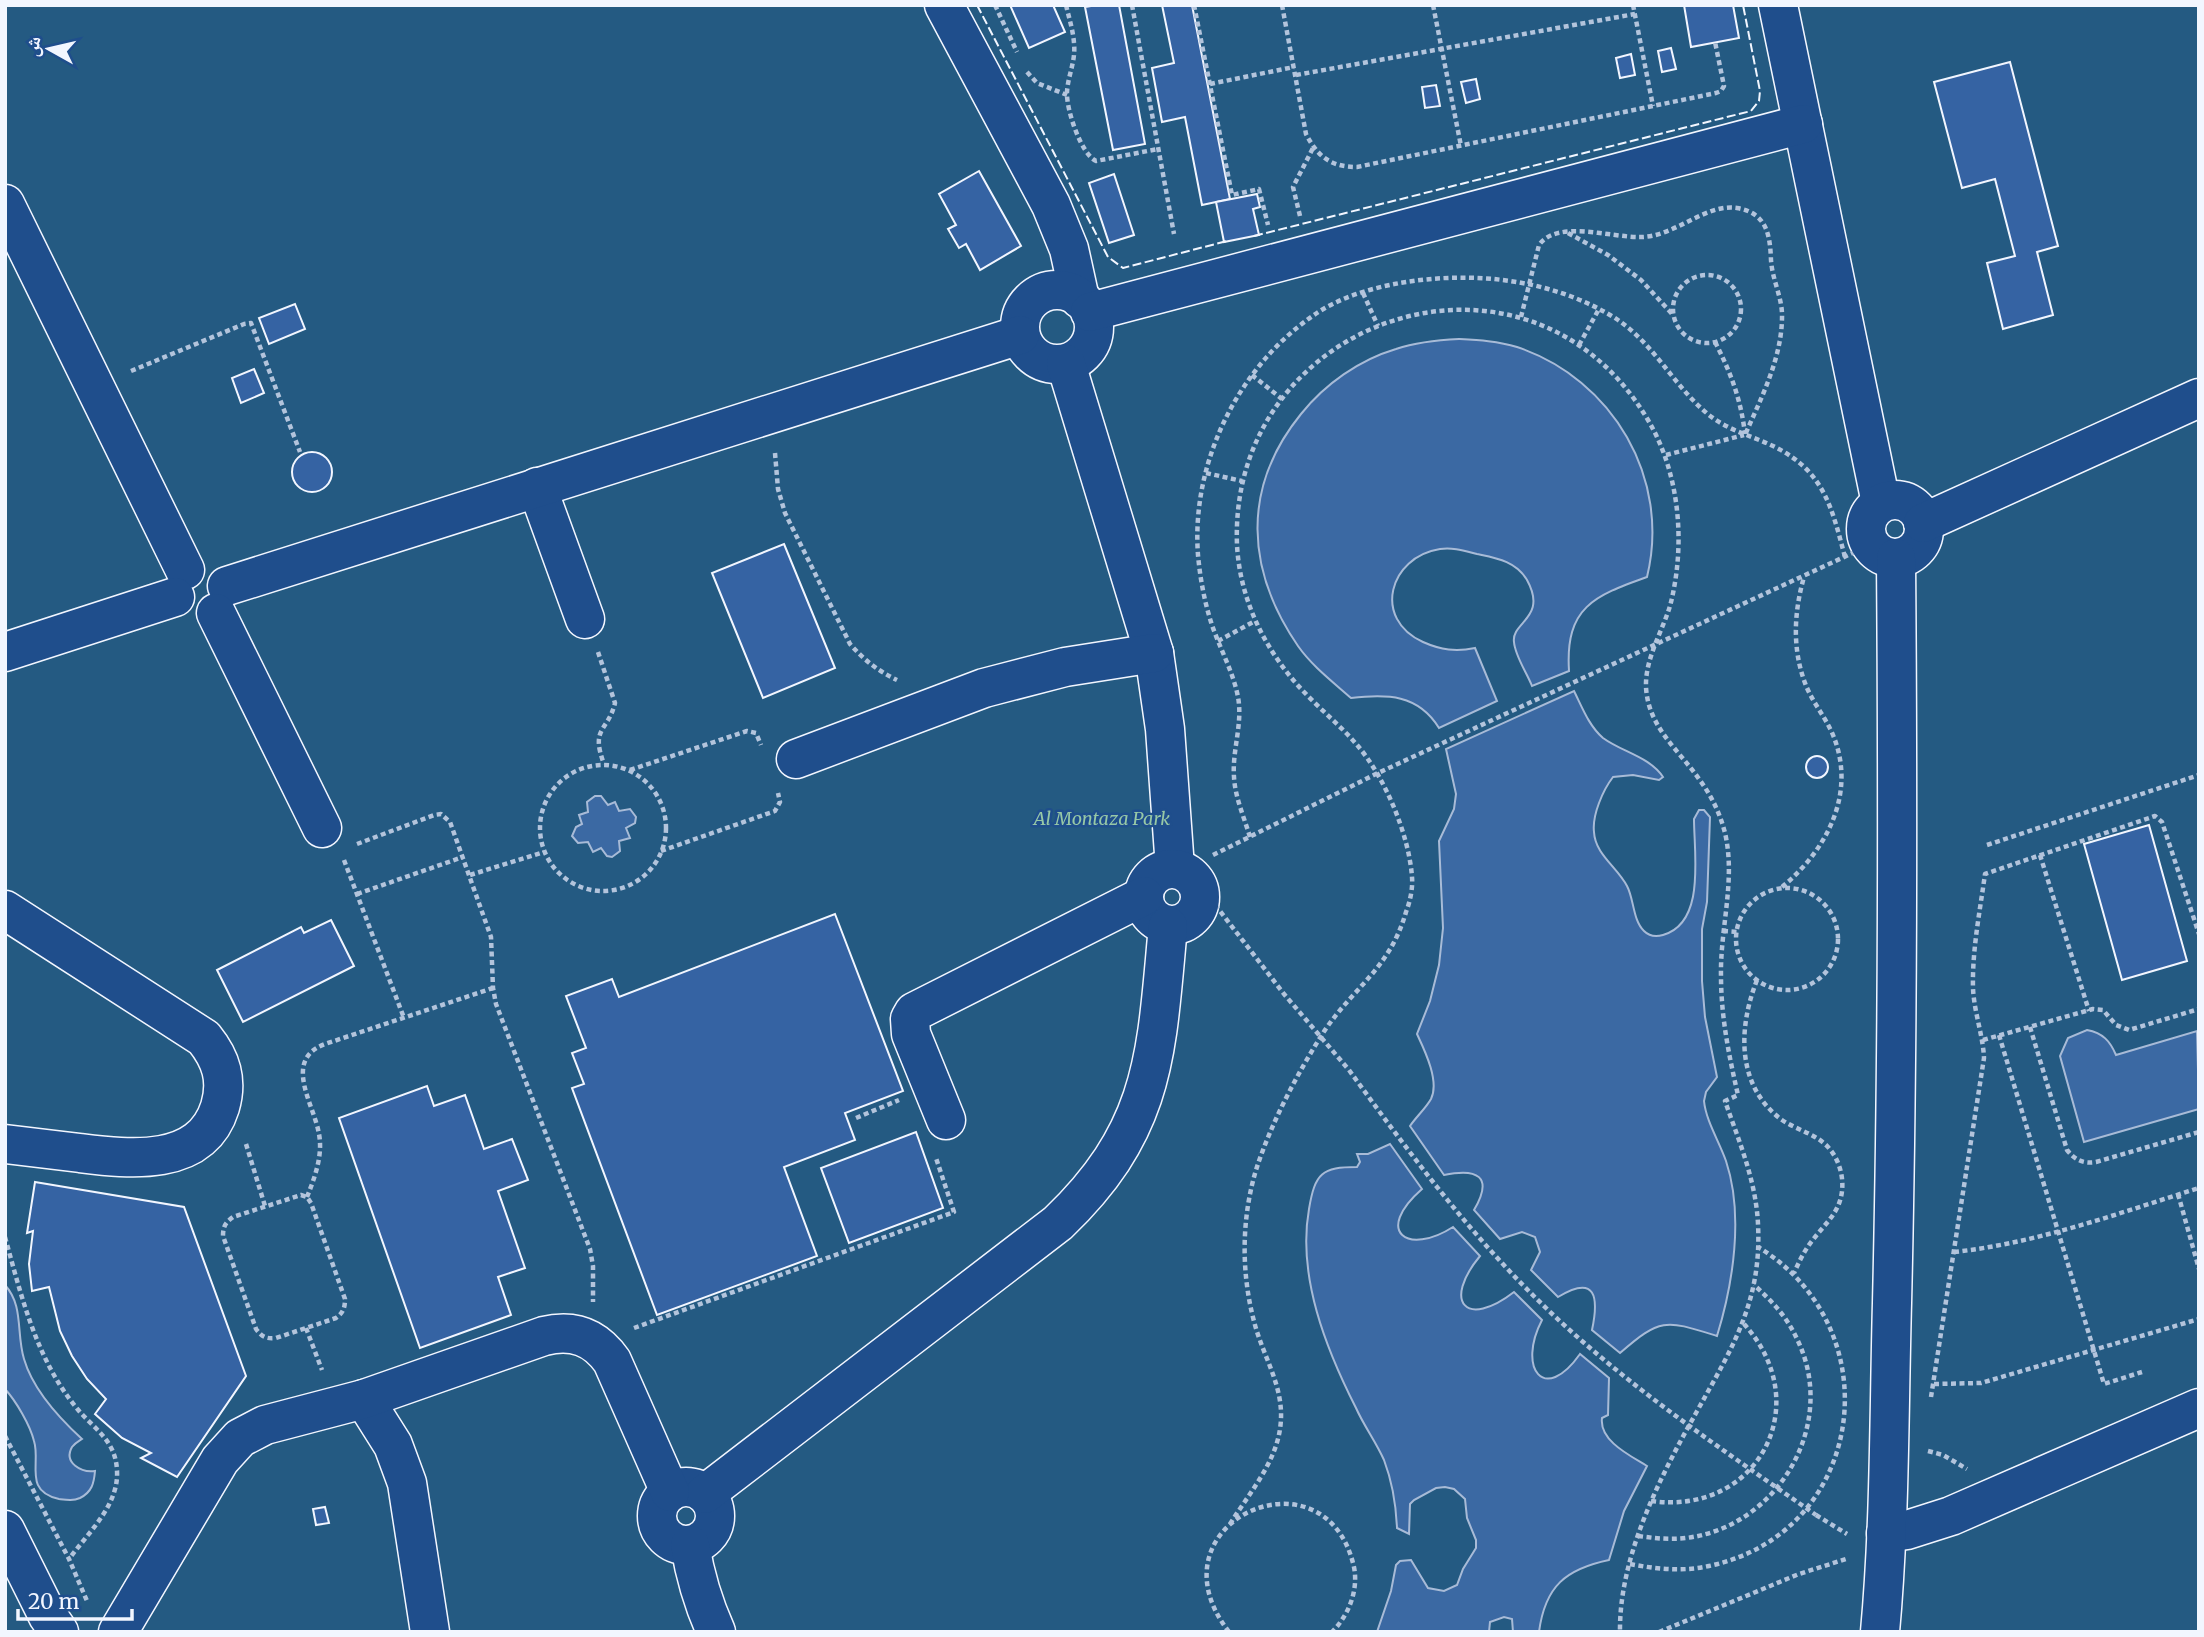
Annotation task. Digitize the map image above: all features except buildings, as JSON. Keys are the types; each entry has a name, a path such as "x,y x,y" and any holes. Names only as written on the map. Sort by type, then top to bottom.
{"lane":[{"path":"944,5 1051,205 1069,249 1094,328 1090,343 1081,356 1066,364 1046,363 1029,353 1020,335 1020,322 1024,310 1033,299 1056,290 1069,293 1085,305"},
{"path":"1778,5 1881,503"},
{"path":"1085,305 1803,124"},
{"path":"5,204 95,386 180,584"},
{"path":"222,600 537,487 1020,335"},
{"path":"1066,364 1154,653 1186,876 1200,901 1196,912 1189,920 1179,925 1168,926 1155,921 1147,910 1143,896 1150,879 1157,873 1186,876"},
{"path":"1923,523 2199,398"},
{"path":"537,487 585,618"},
{"path":"1871,553 1914,550 1923,533 1923,523 1915,508 1899,500 1881,503 1868,517 1866,526 1871,553 1898,883 1886,1543 1880,1632"},
{"path":"5,652 180,584 194,566 205,565 223,576 222,600 331,839"},
{"path":"778,765 947,701 1024,676 1154,653"},
{"path":"939,1133 911,1034 909,1019 914,1012 1143,896"},
{"path":"5,910 204,1038 216,1053 223,1072 224,1092 211,1126 183,1149 149,1157 114,1157 5,1144"},
{"path":"716,1632 702,1601 691,1545 669,1540 661,1532 658,1510 662,1500 688,1493 1058,1223 1083,1199 1121,1148 1147,1088 1159,1025 1168,926"},
{"path":"103,1630 229,1448 252,1430 364,1399 544,1336 570,1333 589,1339 612,1362 688,1493"},
{"path":"364,1399 393,1446 407,1483 429,1632"},
{"path":"1886,1543 2199,1408"},
{"path":"5,1530 48,1616 60,1632"}],"path":[{"path":"995,5 1018,56"},
{"path":"1066,5 1074,44 1068,106 1089,158 1104,161 1158,149"},
{"path":"1132,5 1174,234"},
{"path":"1194,5 1232,195 1259,189 1269,230"},
{"path":"1282,5 1306,134 1322,158 1334,165 1357,167 1721,91 1724,80 1715,42"},
{"path":"1433,5 1461,146"},
{"path":"1633,5 1653,106"},
{"path":"1296,75 1635,14"},
{"path":"1210,84 1294,67"},
{"path":"1024,69 1037,83 1067,95"},
{"path":"1302,221 1293,187 1313,148"},
{"path":"1521,317 1539,245 1544,237 1564,232 1644,237 1664,233 1723,208 1747,211 1758,218 1769,234 1771,262 1782,311 1782,330 1774,367 1745,435"},
{"path":"1564,232 1608,255 1641,280 1673,315 1686,336 1697,342 1715,342 1732,334 1739,323 1742,310 1734,287 1724,279 1712,275 1699,276 1688,281 1679,290 1673,315"},
{"path":"1250,837 1234,777 1240,721 1238,698 1203,589 1198,554 1198,519 1206,473 1225,419 1252,375 1287,336 1315,314 1349,298 1400,283 1454,277 1503,280 1578,299 1613,317 1645,342 1691,398 1709,415 1730,429 1777,448 1799,462 1817,480 1830,503 1871,553 1804,576 1378,773 1250,837 1186,876 1220,911 1284,994 1322,1036 1414,1160 1484,1244 1546,1308 1596,1353 1689,1426 1816,1515"},
{"path":"1363,293 1378,326"},
{"path":"1229,1632 1217,1617 1209,1598 1206,1578 1209,1558 1217,1539 1230,1524 1267,1466 1281,1427 1280,1393 1256,1330 1248,1293 1244,1255 1246,1217 1253,1180 1265,1144 1322,1036 1342,1007 1371,978 1387,956 1399,933 1413,881 1398,820 1378,773 1360,748 1284,671 1255,621 1242,582 1237,549 1242,481 1266,424 1282,399 1305,373 1357,335 1416,313 1449,308 1521,317 1543,325 1579,345 1615,376 1650,424 1665,455 1677,512 1679,546 1676,579 1648,669 1646,687 1654,720 1663,736 1697,775 1714,802 1724,830 1730,860 1721,977 1724,1022 1738,1095 1725,1101 1752,1181 1758,1247 1754,1285 1744,1325 1734,1347 1682,1438 1651,1501 1630,1564 1621,1603 1620,1632"},
{"path":"1579,345 1599,309"},
{"path":"95,386 251,323 300,452"},
{"path":"1715,342 1730,372 1741,404 1745,435"},
{"path":"1252,375 1282,399"},
{"path":"780,411 774,465 785,513 850,644 878,670 947,701"},
{"path":"1665,455 1745,435"},
{"path":"1206,473 1242,481"},
{"path":"1782,887 1813,894 1834,918 1838,934 1837,950 1831,965 1821,977 1807,986 1792,989 1776,989 1757,980 1741,959 1736,944 1743,912 1753,900 1782,887 1800,873 1826,838 1836,814 1841,789 1840,763 1834,738 1826,719 1813,702 1798,660 1796,616 1804,576"},
{"path":"585,618 613,691 615,703 598,736 604,764"},
{"path":"1218,640 1255,621"},
{"path":"629,770 747,731 756,733 778,765 780,802 775,811 661,851"},
{"path":"604,764 629,770 654,790 662,804 665,835 661,851 654,865 642,877 627,886 611,891 579,887 564,878 544,852 540,837 543,806 550,792 574,771 604,764"},
{"path":"1987,845 2199,775"},
{"path":"404,1018 357,894 331,839 441,814 450,822 491,937 496,1004 590,1249 594,1293 589,1339 954,1212 939,1133"},
{"path":"1931,1398 1983,1068 1983,1040 1973,992 1973,965 1985,874 2155,816 2162,822 2198,932"},
{"path":"470,875 544,852"},
{"path":"2040,855 2089,1011"},
{"path":"357,894 463,857"},
{"path":"1723,931 1737,932"},
{"path":"1757,980 1750,997 1743,1034 1747,1072 1754,1088 1776,1115 1829,1148 1843,1179 1842,1196 1835,1213 1812,1240 1794,1273"},
{"path":"307,1196 295,1196 233,1217 226,1222 223,1236 256,1329 268,1339 336,1318 345,1307 345,1299 307,1196 316,1174 320,1135 304,1085 304,1061 317,1047 493,988"},
{"path":"1983,1040 2089,1011 2103,1010 2116,1025 2129,1030 2199,1009"},
{"path":"2030,1027 2067,1150 2073,1157 2088,1163 2096,1162 2199,1132"},
{"path":"1999,1035 2104,1384 2142,1372"},
{"path":"219,1110 232,1119 241,1131 265,1206"},
{"path":"1954,1252 1993,1247 2058,1231 2199,1188"},
{"path":"2178,1194 2199,1269"},
{"path":"5,1237 29,1318 48,1365 74,1405 100,1429 116,1458 115,1490 109,1505 69,1559"},
{"path":"1630,1564 1683,1570 1734,1559 1759,1548 1781,1533 1817,1493 1839,1445 1846,1392 1843,1366 1831,1328 1811,1293 1794,1273 1758,1247"},
{"path":"1638,1536 1686,1538 1731,1525 1752,1513 1770,1497 1797,1458 1809,1412 1810,1388 1806,1364 1787,1320 1772,1301 1754,1285"},
{"path":"1934,1384 1981,1383 2199,1319"},
{"path":"1651,1501 1689,1503 1726,1490 1741,1479 1765,1449 1776,1412 1774,1373 1757,1339 1744,1325"},
{"path":"5,1436 103,1630"},
{"path":"1923,1450 1954,1460 1998,1495"},
{"path":"1230,1524 1247,1512 1265,1505 1286,1503 1324,1517 1339,1531 1352,1558 1355,1589 1349,1608 1332,1632"},
{"path":"1659,1632 1886,1543"}],"green space":[{"name":"Al Montaza Park","path":"5,5 2199,5 2199,1632 5,1632"}],"shaded area":[{"path":"1459,339 1510,345 1551,362 1581,383 1607,408 1627,437 1642,470 1650,504 1652,540 1647,577 1598,598 1587,607 1572,632 1569,671 1532,686 1514,642 1515,635 1531,611 1533,603 1527,580 1517,568 1505,561 1454,549 1440,549 1423,554 1409,564 1399,576 1393,590 1397,619 1407,632 1430,645 1455,650 1475,648 1497,701 1439,728 1421,708 1401,699 1377,696 1351,698 1310,660 1298,646 1281,617 1268,588 1260,559 1258,529 1260,500 1268,471 1282,442 1310,403 1344,374 1382,354 1419,343"},
{"path":"1574,691 1590,722 1603,738 1651,764 1663,777 1659,780 1633,775 1613,777 1599,803 1594,825 1598,847 1623,879 1640,927 1648,934 1663,935 1677,928 1686,917 1695,886 1694,819 1699,810 1704,810 1710,817 1707,902 1702,929 1702,981 1705,1017 1717,1077 1706,1092 1704,1101 1731,1182 1735,1226 1732,1272 1717,1336 1686,1327 1665,1325 1645,1333 1620,1353 1592,1330 1595,1308 1592,1292 1580,1288 1558,1297 1531,1270 1540,1252 1535,1237 1522,1232 1500,1239 1474,1210 1482,1189 1479,1177 1465,1173 1444,1175 1410,1126 1431,1099 1434,1083 1430,1065 1417,1034 1430,1001 1439,965 1443,928 1439,841 1454,809 1456,794 1446,749"},
{"path":"595,796 601,796 608,805 615,802 619,811 630,809 636,817 635,823 626,828 630,838 619,841 620,851 612,857 607,856 601,848 593,852 588,842 578,843 572,836 576,827 582,824 579,815 588,812 587,802"},
{"path":"2087,1030 2105,1038 2116,1055 2197,1031 2199,1109 2084,1142 2060,1056 2068,1038"},
{"path":"1390,1144 1422,1189 1407,1204 1400,1217 1398,1228 1402,1235 1410,1239 1422,1239 1453,1227 1480,1256 1463,1286 1461,1297 1465,1305 1472,1309 1483,1308 1514,1292 1542,1320 1532,1353 1538,1374 1546,1378 1555,1377 1567,1369 1580,1354 1609,1378 1608,1415 1602,1418 1602,1426 1617,1447 1647,1466 1624,1511 1609,1560 1581,1569 1560,1582 1546,1603 1539,1632 1513,1632 1512,1619 1504,1617 1490,1622 1489,1632 1377,1632 1391,1591 1396,1565 1400,1561 1411,1560 1428,1588 1444,1591 1457,1585 1476,1548 1476,1540 1467,1518 1465,1499 1454,1489 1436,1488 1414,1500 1410,1504 1409,1534 1397,1528 1393,1493 1384,1460 1334,1361 1311,1286 1306,1234 1314,1187 1328,1171 1357,1167 1360,1162 1357,1154 1368,1154"},
{"path":"5,1285 15,1302 24,1359 33,1381 55,1412 82,1439 72,1447 70,1458 80,1469 95,1471 90,1490 77,1499 59,1499 41,1490 37,1483 36,1449 32,1435 14,1400 5,1389"}],"fence":[{"path":"977,5 1108,257 1123,268 1227,241"},
{"path":"1254,236 1751,111 1759,101 1760,91 1743,5"}]}
